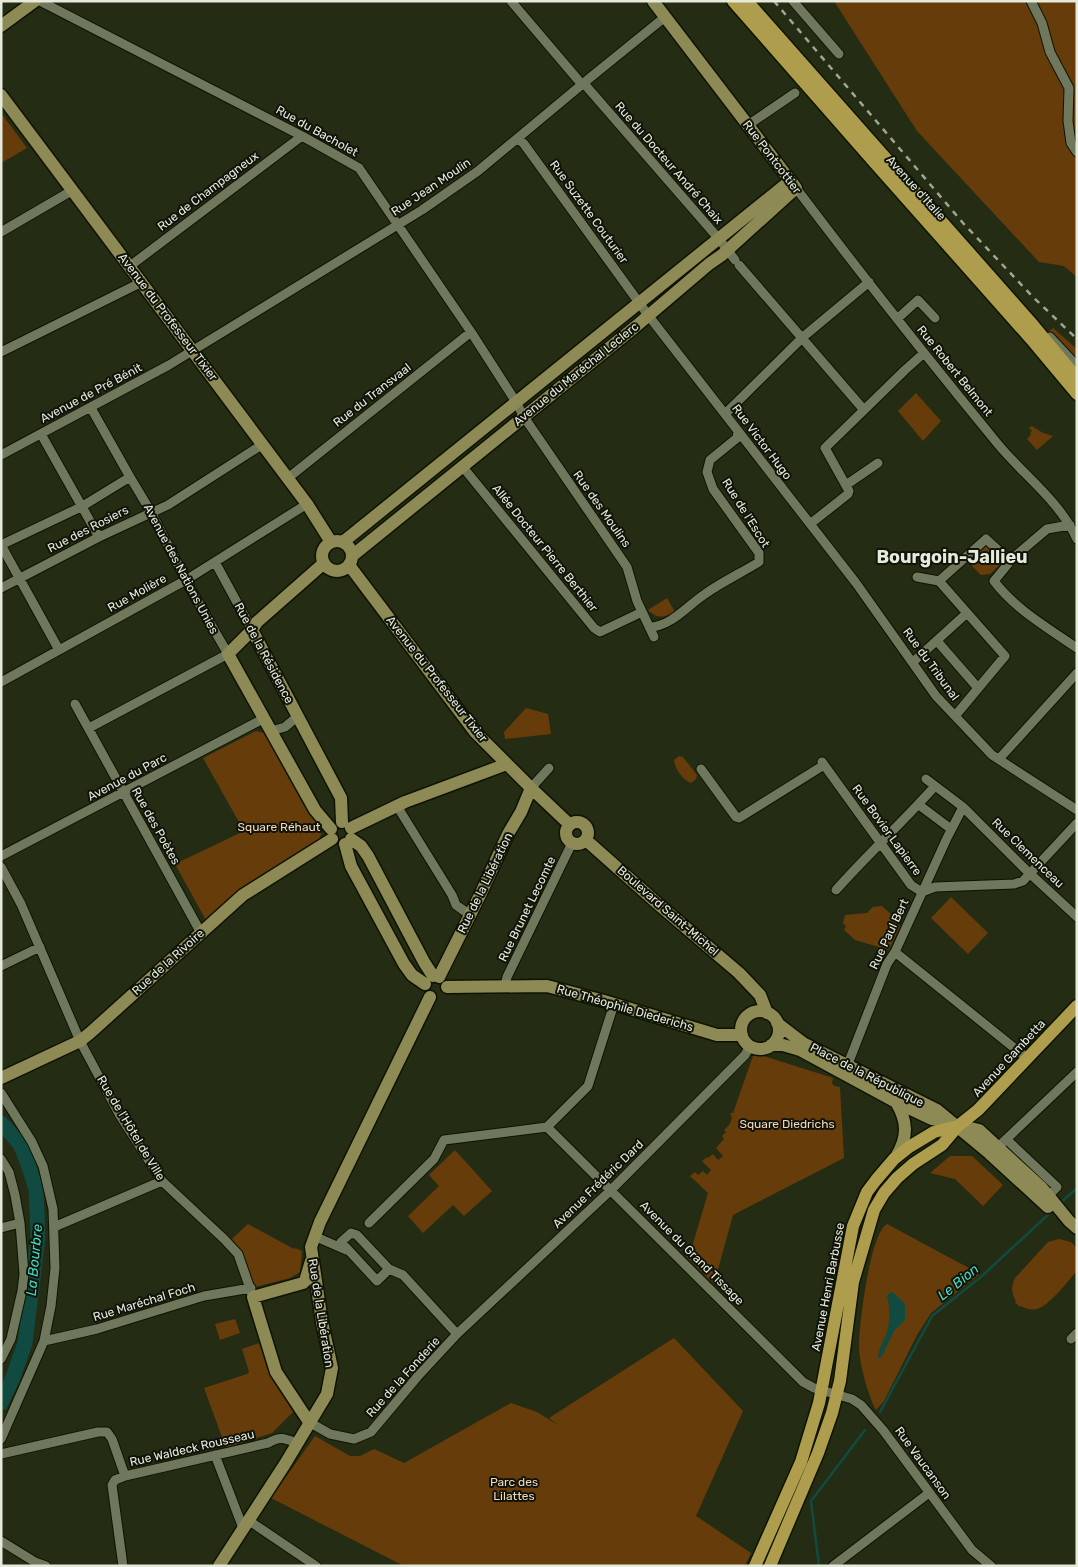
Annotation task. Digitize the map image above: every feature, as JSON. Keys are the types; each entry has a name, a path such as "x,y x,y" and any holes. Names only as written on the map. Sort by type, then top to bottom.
{"main road":[{"name":"Avenue d'Italie","path":"733,1 1031,339 1077,394"},
{"name":"Avenue d'Italie","path":"747,1 1033,325 1077,378"},
{"name":"Avenue Gambetta","path":"958,1126 978,1110 1077,1006"},
{"name":"Avenue Henri Barbusse","path":"755,1566 800,1462 822,1391 853,1226 871,1186 894,1159 908,1147 934,1132 958,1126"},
{"name":"Avenue Henri Barbusse","path":"770,1566 818,1452 832,1413 840,1381 853,1282 874,1210 884,1192 897,1178 913,1164 942,1146 958,1126"}],"street":[{"path":"1,26 35,1"},
{"name":"Rue du Bacholet","path":"40,1 302,136 359,168 471,332 516,402"},
{"name":"Rue du Docteur André Chaix","path":"511,1 719,239 864,410"},
{"name":"Rue Pontcottier","path":"653,1 895,316"},
{"path":"793,1 839,54"},
{"path":"1031,1 1042,23 1050,52 1069,88 1068,121 1071,143 1077,152"},
{"name":"Rue Jean Moulin","path":"192,350 398,225 478,171 665,17"},
{"path":"748,125 795,93"},
{"name":"Avenue du Professeur Tixier","path":"1,95 337,542"},
{"name":"Rue de Champagneux","path":"130,266 302,136"},
{"name":"Rue Suzette Couturier","path":"518,138 648,315"},
{"name":"Avenue du Maréchal Leclerc","path":"337,542 386,507 639,302 793,184"},
{"name":"Avenue du Maréchal Leclerc","path":"350,560 648,315 734,258 793,184"},
{"path":"1,232 73,190"},
{"path":"1,352 142,282"},
{"path":"725,414 803,338 869,282"},
{"path":"895,316 918,300 935,318"},
{"name":"Rue Victor Hugo","path":"648,315 856,583"},
{"name":"Rue Robert Belmont","path":"895,316 998,445 1060,511 1077,539"},
{"path":"1033,325 1047,333 1077,366"},
{"name":"Rue du Transvaal","path":"288,478 471,332"},
{"name":"Avenue de Pré Bénit","path":"1,455 91,408 192,350"},
{"path":"810,524 848,494 848,488 826,448 904,370 924,354"},
{"name":"Rue des Moulins","path":"516,402 524,417 627,567 642,612 654,636"},
{"name":"Avenue des Nations Unies","path":"91,408 151,512 186,580 315,810 342,834 361,846 368,856 436,981 425,991 430,997"},
{"name":"Rue de l'Escot","path":"650,627 658,627 668,622 706,593 759,562 760,554 714,488 707,472 710,460 736,438 738,430"},
{"path":"41,434 98,537"},
{"name":"Rue des Rosiers","path":"1,588 98,537 168,505 263,444"},
{"path":"848,488 878,463"},
{"name":"Allée Docteur Pierre Berthier","path":"462,466 594,628 600,632 642,612"},
{"path":"59,650 1,545 81,507 130,477"},
{"name":"Rue Molière","path":"1,682 186,580 307,504"},
{"path":"386,507 397,520"},
{"path":"1008,559 1013,558 1047,529 1070,525"},
{"path":"939,581 986,539 1008,559"},
{"path":"337,542 350,548 350,560 341,570 332,570 326,565 322,553 324,549 337,542"},
{"path":"1008,559 1008,564 994,581 998,587 1026,613 1077,648"},
{"name":"Avenue du Professeur Tixier","path":"350,560 475,732 569,824"},
{"name":"Rue de la Résidence","path":"215,562 298,716 282,730 271,731"},
{"path":"89,728 228,654 252,630 257,622 326,565"},
{"path":"917,577 939,581 1005,656 955,716"},
{"name":"Rue du Tribunal","path":"856,583 936,696 955,716 996,757 1077,810"},
{"path":"913,662 968,613"},
{"path":"937,642 978,688"},
{"path":"996,757 1077,673"},
{"name":"Rue des Poètes","path":"75,704 201,933"},
{"path":"298,716 341,798 342,834 351,866 404,964 412,975 436,981 443,996 430,997"},
{"name":"Avenue du Parc","path":"1,856 263,719"},
{"name":"Rue de la Rivoire","path":"1,1078 80,1041 243,895 342,834 397,806 429,792 507,764"},
{"name":"Rue Bovier Lapierre","path":"700,769 736,817 739,818 823,764 911,885 922,892 936,887 1014,884 1023,881 1030,874"},
{"path":"531,788 549,768"},
{"name":"Rue Clemenceau","path":"926,779 963,807 1030,874 1077,917"},
{"path":"836,890 919,805 935,786"},
{"name":"Rue de la Libération","path":"436,981 481,893 508,834 521,812 531,788"},
{"path":"919,805 951,829"},
{"path":"397,806 452,895 456,905 470,915"},
{"name":"Rue Paul Bert","path":"846,1069 888,964 963,807"},
{"path":"580,822 586,826 588,833 586,840 580,844 569,841 566,831 569,824 580,822"},
{"path":"1030,874 1033,868 1077,823"},
{"name":"Boulevard Saint-Michel","path":"586,840 749,983 760,995 761,1012"},
{"name":"Rue Brunet Lecomte","path":"505,986 507,977 572,843"},
{"name":"Rue de l'Hôtel de Ville","path":"1,867 21,904 80,1041 119,1114 162,1181 238,1254 252,1292 276,1372 309,1422"},
{"path":"1,966 40,947"},
{"path":"895,952 1028,1059"},
{"name":"Rue Théophile Diederichs","path":"436,981 505,986 547,986 717,1035 742,1035"},
{"name":"Rue de la Libération","path":"219,1566 327,1394 332,1368 322,1322 311,1247 314,1236 430,997"},
{"path":"369,1223 434,1159 444,1140 547,1127 588,1086 614,1004"},
{"path":"761,1012 775,1019 777,1023 779,1033 775,1042 763,1049 750,1046 742,1035 741,1029 746,1018 761,1012"},
{"name":"Place de la République","path":"777,1023 803,1043 896,1102 932,1119 979,1130 1002,1143 1042,1188 1048,1202"},
{"name":"Place de la République","path":"771,1045 783,1045 800,1050 937,1110 1048,1202"},
{"name":"Avenue Frédéric Dard","path":"458,1334 611,1190 745,1055 750,1046"},
{"path":"1002,1143 1077,1072"},
{"path":"1,1093 32,1142 43,1166 53,1209 55,1268 44,1341 1,1439"},
{"path":"894,1159 904,1144 905,1126 903,1113 896,1102"},
{"name":"Avenue du Grand Tissage","path":"547,1127 803,1382 822,1391"},
{"path":"1,1159 9,1172 13,1187 20,1223 24,1274 22,1292 11,1339 1,1359"},
{"path":"54,1227 162,1181"},
{"path":"1048,1202 1073,1224"},
{"path":"1,1228 20,1223"},
{"path":"390,1269 377,1282 341,1242 351,1233 357,1235 390,1269 402,1275 458,1334"},
{"path":"314,1236 348,1251"},
{"path":"305,1281 312,1256"},
{"path":"252,1292 305,1281 318,1289"},
{"name":"Rue Maréchal Foch","path":"44,1341 97,1329 204,1296 252,1292"},
{"name":"Rue de la Fonderie","path":"309,1422 330,1434 354,1440 371,1432 418,1376 458,1334"},
{"name":"Rue Vaucanson","path":"822,1391 852,1399 861,1405 883,1430 972,1550 991,1566"},
{"name":"Rue Waldeck Rousseau","path":"1,1454 98,1432 107,1432 112,1439 125,1476 268,1443 277,1438 297,1443"},
{"path":"215,1455 245,1524 316,1566"},
{"path":"123,1566 112,1485 115,1480 125,1476"},
{"path":"833,1566 929,1493"},
{"path":"1,1541 35,1562 46,1566"}],"green space":[{"path":"834,1 1077,1 1077,277 1064,266 1039,262 917,131"},
{"path":"1,113 27,148 1,163"},
{"path":"1053,328 1077,349 1077,362 1048,332"},
{"path":"916,393 941,421 923,441 898,411"},
{"path":"1032,426 1043,433 1053,436 1037,450 1027,439 1031,435 1032,431 1029,428"},
{"path":"982,546 989,547 1003,562 990,574 981,575 966,560"},
{"path":"667,598 675,612 662,617 648,610"},
{"path":"526,708 548,714 551,734 505,739 504,732"},
{"name":"Square Réhaut","path":"256,731 268,734 322,831 318,844 207,922 175,864 244,831 203,758"},
{"path":"679,756 683,757 697,775 696,779 691,783 683,777 676,767 674,760"},
{"path":"951,897 988,933 968,954 931,918"},
{"path":"882,906 898,921 896,924 900,926 889,950 855,940 844,930 846,926 843,923 845,915 867,913 873,907"},
{"name":"Square Diedrichs","path":"754,1053 833,1078 832,1083 834,1086 840,1087 844,1158 733,1215 714,1284 685,1255 692,1247 708,1193 690,1176 695,1172 698,1175 703,1171 707,1175 711,1170 702,1161 713,1154 718,1160 723,1156 716,1148 724,1139 722,1136 726,1132 724,1130 730,1124 732,1118 730,1113 733,1113"},
{"path":"455,1150 492,1191 464,1216 453,1205 423,1233 408,1216 439,1186 429,1175"},
{"path":"950,1156 972,1156 1003,1185 983,1206 955,1179 930,1173"},
{"path":"248,1224 294,1249 302,1251 300,1272 290,1278 255,1287 243,1253 232,1239"},
{"path":"887,1224 980,1274 931,1313 917,1335 884,1401 876,1410 864,1379 859,1346 863,1301 871,1261 875,1244 881,1231"},
{"path":"1059,1239 1071,1242 1076,1247 1076,1272 1047,1304 1037,1309 1020,1307 1015,1302 1012,1293 1015,1278 1048,1242"},
{"path":"235,1319 240,1333 220,1340 215,1324"},
{"name":"Parc des Lilattes","path":"674,1338 743,1411 696,1516 751,1553 745,1566 404,1566 271,1498 315,1436 350,1456 360,1456 374,1449 404,1463 511,1403 537,1412 558,1425 549,1418"},
{"path":"259,1343 267,1367 293,1412 272,1433 226,1448 204,1388 247,1374 249,1372 242,1349"}],"water":[{"path":"890,1292 894,1293 905,1304 905,1320 894,1331 882,1356 878,1358 888,1328 889,1309 887,1296"}],"waterway":[{"name":"La Bourbre","path":"1,1123 20,1144 28,1164 36,1189 38,1237 25,1343 1,1403"},
{"name":"Le Bion","path":"1059,1204 1077,1188"},
{"name":"Le Bion","path":"880,1412 932,1316 982,1276 1052,1211"},
{"name":"Le Bion","path":"819,1566 811,1501 865,1430"}],"railway":[{"path":"774,1 963,223 1033,297 1077,339"}],"district":[{"name":"Bourgoin-Jallieu","path":"952,557"}]}
